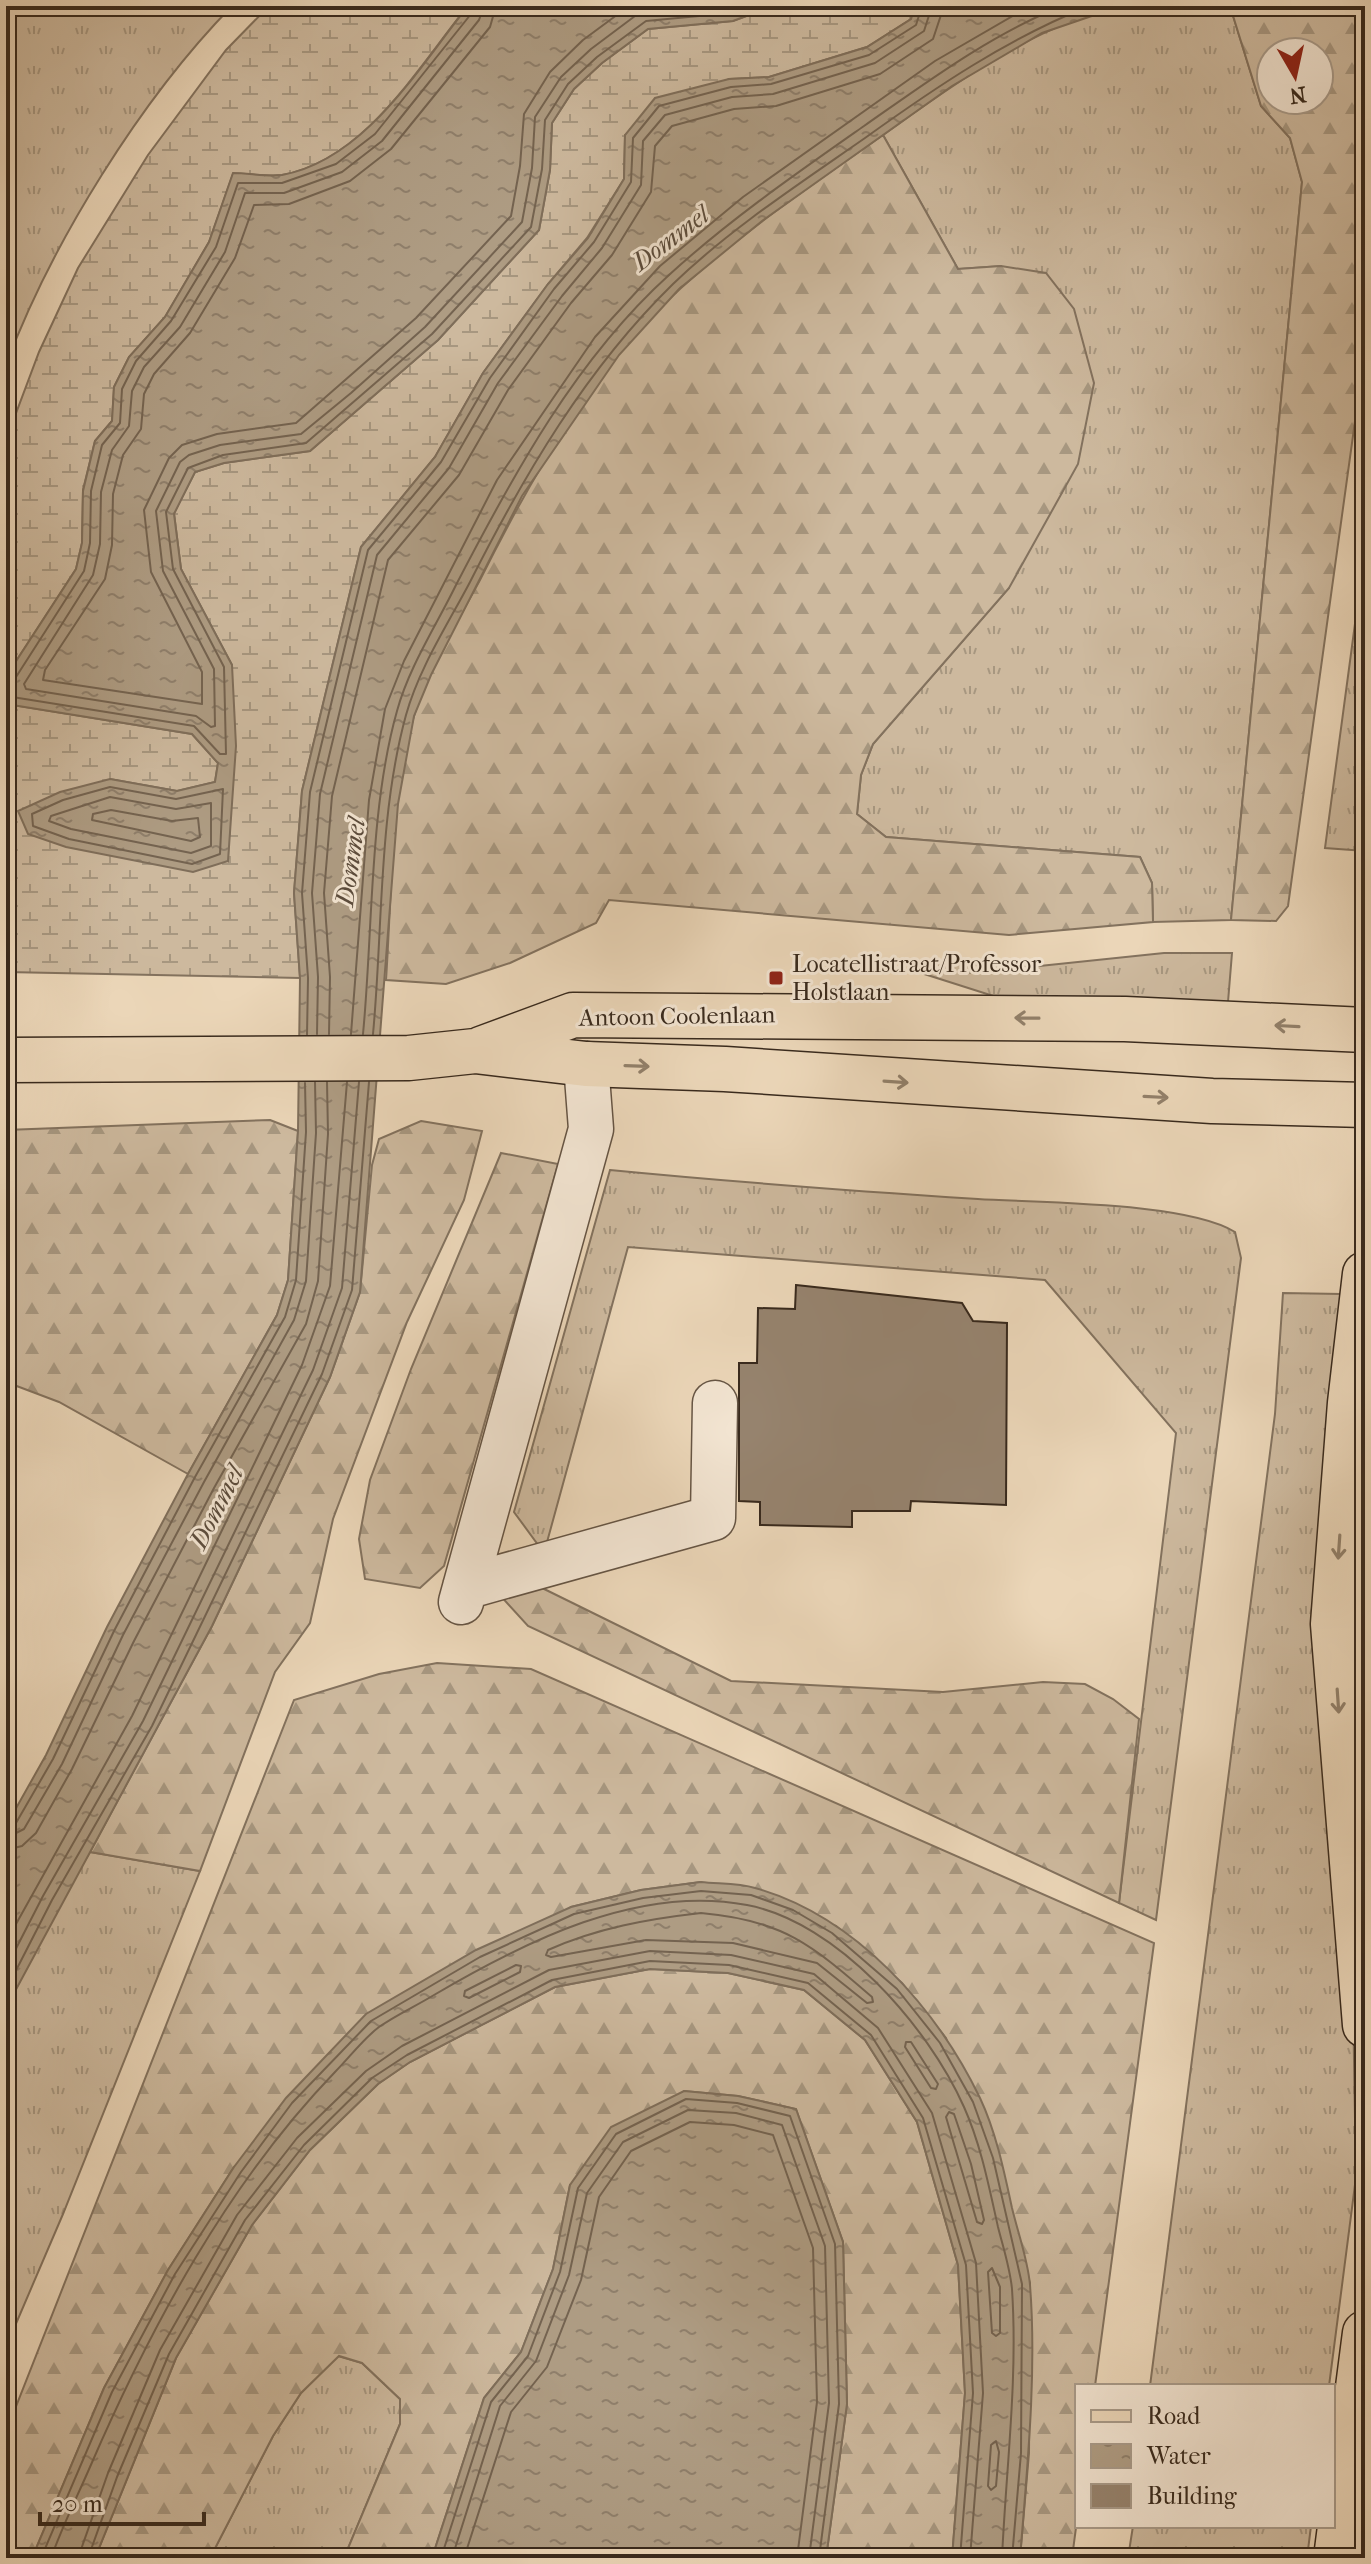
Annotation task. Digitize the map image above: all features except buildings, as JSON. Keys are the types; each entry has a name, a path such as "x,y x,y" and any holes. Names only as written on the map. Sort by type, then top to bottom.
{"main road":[{"name":"Antoon Coolenlaan","path":"475,1051 573,1015 1125,1019 1365,1030"},
{"name":"Antoon Coolenlaan","path":"6,1060 409,1058 475,1051 586,1064 725,1069 1212,1101 1365,1105"},
{"path":"1365,1274 1350,1403 1333,1624 1365,2025"},
{"path":"1336,2558 1365,2333"}],"street":[{"path":"586,1064 591,1129 463,1595 713,1518 715,1403"}],"green space":[{"path":"6,6 232,6 165,84 102,175 48,271 6,365"},
{"path":"269,6 468,6 387,108 339,151 312,166 282,175 233,174 209,242 165,317 129,357 114,387 112,421 95,441 83,490 82,543 76,569 11,669 6,683 6,440 39,352 78,268 148,155 226,50"},
{"path":"773,6 915,6 911,19 867,47 769,77 729,79 625,135 624,179 587,238 548,284 483,373 435,457 361,547 302,791 294,893 300,978 6,972 6,704 192,734 218,763 215,782 177,791 110,779 228,861 232,665 181,569 174,513 195,472 224,463 310,451 438,340 539,230 550,170 552,123 574,89 602,63 648,29 733,21"},
{"path":"1121,6 1230,6 1255,87 1255,116 1270,116 1290,138 1302,182 1231,920 1153,922 1152,883 1140,857 886,837 857,814 861,775 873,744 1009,588 1001,266 958,269 883,135 996,58 1088,15"},
{"path":"1230,6 1365,6 1365,349 1288,906 1276,921 1231,920 1302,182 1290,138 1270,116 1335,116 1335,36 1255,36 1255,87"},
{"path":"883,135 958,269 1001,266 1046,273 1074,309 1094,383 1078,464 1009,588 873,744 861,775 857,814 886,837 1140,857 1152,883 1153,922 1009,935 609,900 596,923 510,963 446,984 386,980 396,814 414,716 444,646 521,502 593,388 650,319 681,288 754,227"},
{"path":"1365,549 1365,851 1325,848"},
{"path":"1164,953 1232,953 1228,1002 1009,1001 918,972 920,962 1030,967"},
{"path":"270,1120 298,1131 288,1280 277,1315 188,1474 59,1402 6,1382 6,1130"},
{"path":"421,1121 482,1131 464,1200 407,1322 333,1519 310,1623 275,1672 200,1871 90,1852 212,1626 330,1377 360,1292 372,1165 379,1139"},
{"path":"501,1153 558,1164 444,1566 420,1588 365,1579 359,1539 370,1480 411,1369"},
{"path":"610,1170 1149,1209 1213,1222 1235,1232 1241,1258 1156,1920 1119,1903 1176,1433 1045,1280 628,1247 544,1553 514,1512"},
{"path":"1283,1293 1341,1294 1356,2177 1329,2384 1150,2384 1275,1414"},
{"path":"534,1584 731,1681 943,1692 1043,1682 1085,1684 1113,1699 1139,1719 1119,1903 528,1626 499,1594"},
{"path":"437,1663 531,1669 1154,1943 1095,2384 1075,2384 1076,2528 1072,2558 1020,2558 1029,2453 1030,2283 946,2038 902,1983 836,1926 700,1882 641,1890 571,1907 234,2167 168,2270 104,2388 32,2558 6,2558 6,2432 294,1700 379,1674"},
{"path":"90,1852 200,1871 63,2214 6,2347 6,2008 59,1904"},
{"path":"650,1969 728,1973 804,1990 865,2040 917,2122 958,2265 965,2393 952,2558 826,2558 847,2404 843,2242 796,2109 738,2096 684,2091 570,2185 553,2269 521,2352 484,2398 432,2558 344,2558 400,2424 400,2399 362,2363 339,2356 301,2393 273,2436 210,2558 95,2558 176,2358 252,2225 310,2150 378,2084 410,2062 555,1987"},
{"path":"338,2356 362,2363 400,2399 400,2424 344,2558 210,2558 273,2436 301,2393"},
{"path":"1133,2528 1311,2528 1307,2558 1128,2558"}],"water":[{"path":"468,6 773,6 733,21 648,29 602,63 574,89 552,123 550,170 539,230 438,340 310,451 224,463 195,472 174,514 181,569 232,665 236,746 228,861 193,872 66,847 28,834 18,811 60,792 110,779 177,791 215,782 218,763 192,734 6,704 6,683 11,669 76,569 82,543 83,491 95,441 112,421 114,387 129,357 165,317 209,242 233,173 282,175 312,166 339,151 388,108"},
{"name":"Dommel","path":"915,6 1121,6 1042,33 952,86 762,221 679,289 619,355 522,496 431,675 414,716 398,804 360,1292 330,1377 212,1626 6,2008 6,1826 46,1755 107,1627 188,1474 277,1315 288,1280 298,1131 300,978 294,893 302,791 361,547 435,457 483,373 548,284 588,238 624,179 625,135 655,98 729,79 769,77 867,47 911,19"},
{"path":"701,1882 748,1886 792,1901 859,1943 916,1999 962,2064 980,2098 999,2152 1030,2285 1032,2387 1020,2558 952,2558 965,2393 958,2265 917,2122 865,2040 804,1990 728,1973 650,1969 555,1987 410,2062 378,2084 310,2150 252,2225 176,2358 95,2558 32,2558 104,2388 168,2270 234,2167 286,2098 366,2014 476,1950 571,1907 641,1890"},
{"path":"684,2091 738,2096 796,2109 843,2242 847,2404 826,2558 432,2558 484,2398 521,2352 553,2269 570,2185 611,2127"}],"place":[{"name":"Locatellistraat/Professor Holstlaan","path":"776,978"}]}
